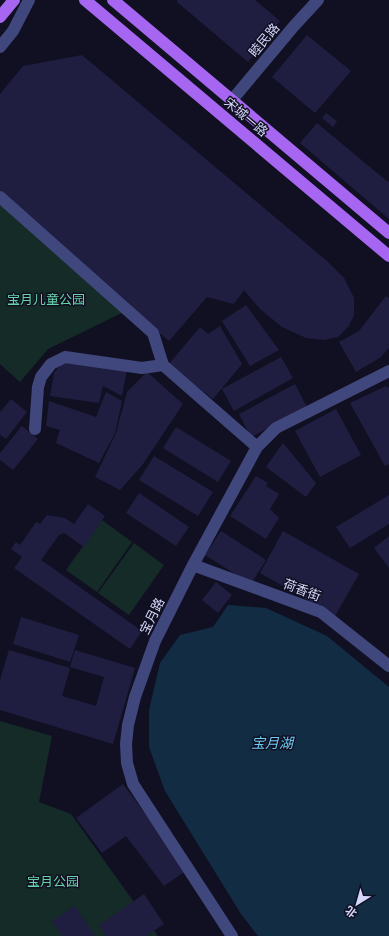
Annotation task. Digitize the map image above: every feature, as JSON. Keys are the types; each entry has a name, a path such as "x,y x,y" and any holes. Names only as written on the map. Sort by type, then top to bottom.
{"main road":[{"path":"0,17 14,0"},
{"name":"宋城一路","path":"84,0 389,256"},
{"name":"宋城一路","path":"113,0 389,233"}],"street":[{"path":"0,47 13,31 29,0"},
{"name":"睦民路","path":"232,100 294,26 318,0"},
{"path":"0,198 153,333 163,365 257,447"},
{"path":"35,429 38,387 41,376 51,364 65,357 142,368 163,365"},
{"name":"宝月路","path":"232,936 133,784 127,763 126,744 128,725 135,697 155,641 193,565 257,447 276,428 389,371"},
{"name":"荷香街","path":"193,565 321,612 389,666"}],"green space":[{"name":"宝月儿童公园","path":"0,198 128,310 48,349 20,382 0,364"},
{"path":"102,520 132,542 97,592 66,570"},
{"path":"134,543 164,565 129,615 98,593"},
{"name":"宝月公园","path":"0,721 52,736 39,802 71,814 158,936 0,936"}],"water":[{"name":"宝月湖","path":"228,605 266,608 327,636 389,687 389,936 258,936 241,914 165,791 149,747 149,710 160,663 180,635 213,627"}],"building":[{"path":"177,0 255,0 280,21 248,62 177,2"},
{"path":"307,35 351,71 315,113 272,77"},
{"path":"82,55 327,261 344,278 354,298 354,315 349,326 338,337 324,340 306,338 282,327 260,309 244,290 234,304 207,297 169,341 0,195 0,94 23,66"},
{"path":"326,113 337,121 333,127 322,118"},
{"path":"317,123 388,182 389,181 389,219 300,143"},
{"path":"386,296 389,298 389,348 381,357 356,372 339,342 359,331"},
{"path":"246,305 279,350 250,366 222,321"},
{"path":"220,326 242,364 213,399 168,365 200,327 208,334"},
{"path":"281,357 293,378 234,411 222,389"},
{"path":"64,360 127,369 122,396 103,386 99,403 50,396 54,373"},
{"path":"147,372 183,404 143,464 120,490 95,477 116,433 127,392"},
{"path":"295,384 307,407 251,437 239,414"},
{"path":"386,386 389,388 389,464 385,466 350,403"},
{"path":"106,392 122,401 115,433 99,463 56,443 60,430 46,426 49,401 96,417"},
{"path":"11,399 27,412 6,439 0,435 0,412"},
{"path":"336,409 361,455 320,477 295,431"},
{"path":"22,426 38,439 13,470 0,460 0,453"},
{"path":"176,427 231,461 218,482 163,448"},
{"path":"283,443 316,483 306,497 266,467"},
{"path":"154,456 213,492 198,516 139,480"},
{"path":"256,476 268,483 266,486 279,494 270,509 279,518 266,539 230,516"},
{"path":"139,493 189,527 176,546 126,513"},
{"path":"389,495 389,524 350,548 336,527"},
{"path":"88,504 105,516 84,547 64,533 59,535 41,560 142,631 130,649 14,568 22,557 11,549 16,542 20,545 36,522 40,524 47,515 65,518 74,524"},
{"path":"221,531 266,560 251,584 205,555"},
{"path":"283,531 359,574 335,616 260,573"},
{"path":"389,536 389,568 374,548"},
{"path":"216,582 232,595 218,613 202,600"},
{"path":"21,617 79,635 70,662 13,644"},
{"path":"9,650 70,668 62,696 96,706 104,677 70,667 75,650 135,668 113,744 0,710 0,680"},
{"path":"123,784 187,870 164,886 126,836 102,853 76,818"},
{"path":"144,894 164,924 146,936 106,936 99,925"},
{"path":"75,906 95,936 62,936 52,921"}]}
